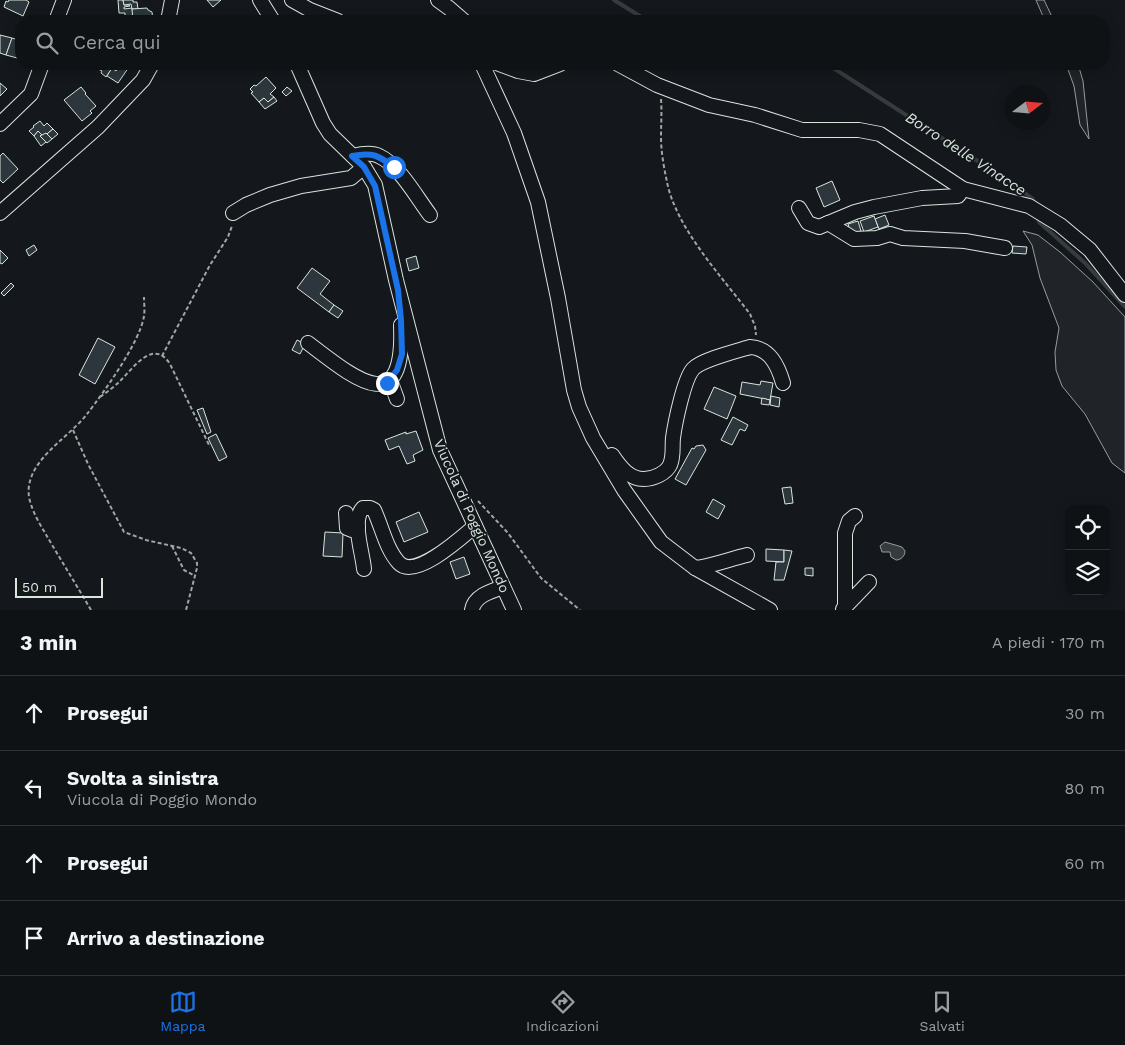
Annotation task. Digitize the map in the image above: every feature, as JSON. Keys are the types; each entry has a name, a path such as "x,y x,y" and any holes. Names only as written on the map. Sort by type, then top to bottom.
{"street":[{"path":"58,15 64,0"},
{"path":"169,15 172,0"},
{"path":"260,0 269,15"},
{"path":"292,0 323,15"},
{"path":"438,0 455,15"},
{"path":"0,124 31,94 40,70"},
{"path":"0,213 98,127 143,80 149,70"},
{"name":"Viucola di Poggio Mondo","path":"300,70 323,124 330,134 364,167 375,186 398,290 440,450 514,610"},
{"path":"485,70 514,133 538,202 558,298 574,390 585,423 624,490 661,542 695,568 770,610"},
{"path":"515,70 534,74 544,70"},
{"path":"630,70 709,106 755,115 802,130 858,130 880,134 963,189 1029,206 1060,225 1090,250 1125,295"},
{"path":"352,156 367,153 379,156 394,167 430,215"},
{"path":"233,213 246,205 270,195 301,186 351,178 364,167"},
{"path":"799,208 808,223 819,227 855,212 874,207 922,198 958,196 963,189"},
{"path":"828,223 854,239 877,238 890,234 903,238 965,241 1005,248"},
{"path":"308,343 333,362 363,380 378,385 387,383 397,370 402,354 398,290"},
{"path":"574,390 595,430 618,465 633,477 647,479 658,476 670,466 673,455 673,439 679,413 687,379 693,368 709,359 750,347 762,350 771,357 783,383"},
{"path":"390,380 397,399"},
{"path":"364,569 358,513 366,507 374,510 393,554 401,565 412,567 420,565 446,550 475,526"},
{"path":"346,513 347,528 352,530 358,527"},
{"path":"844,608 845,533 849,521 855,516"},
{"path":"695,568 747,555"},
{"path":"844,608 869,582"},
{"path":"472,610 473,605 483,594 503,587"}],"path":[{"path":"657,84 662,108 661,138 663,159 667,185 672,199 680,219 690,234 750,314 755,326 756,348"},
{"path":"162,356 210,265 228,237 233,213"},
{"path":"91,610 39,522 29,496 30,479 37,464 73,430 98,398 138,334 144,316 144,297"},
{"path":"98,398 118,383 141,358 150,354 162,356 170,364 210,446"},
{"path":"73,430 88,464 124,532 146,540 187,550 195,558 197,568 186,610"},
{"path":"476,499 508,533 541,578 580,610"},
{"path":"172,546 184,570 195,576"}],"shaded area":[{"path":"1036,0 1044,0 1051,15 1042,15"},
{"path":"1068,70 1080,70 1083,81 1089,139 1080,125 1074,86"},
{"path":"1023,231 1038,235 1060,252 1093,282 1125,317 1125,473 1112,463 1085,414 1062,386 1056,370 1055,352 1059,328 1040,278 1032,245"},
{"path":"885,542 902,547 905,551 903,556 896,560 891,557 890,552 882,552 880,546"}],"building":[{"path":"9,0 26,0 29,2 23,15 21,15 4,7 6,1 8,2"},
{"path":"118,0 123,0 124,5 130,6 124,7 124,9 132,8 133,15 125,15 125,13 119,13"},
{"path":"123,0 137,2 138,9 132,9 131,4 124,5"},
{"path":"207,0 221,0 213,7"},
{"path":"147,8 152,12 152,15 132,15 132,9"},
{"path":"0,35 12,38 6,55 0,53"},
{"path":"12,38 15,39 15,57 6,55"},
{"path":"100,70 111,70 106,77 101,73 102,71"},
{"path":"111,70 127,70 118,83 107,76"},
{"path":"266,77 276,88 270,94 274,97 268,102 264,98 259,102 250,89"},
{"path":"0,83 7,89 0,96"},
{"path":"81,87 96,106 90,111 92,113 82,121 64,100"},
{"path":"287,87 292,91 286,96 282,92"},
{"path":"274,97 277,101 265,109 259,102 264,98 268,102"},
{"path":"40,121 44,126 47,123 53,129 43,136 38,131 34,136 29,131"},
{"path":"53,129 58,134 52,139 47,134"},
{"path":"38,131 46,142 41,146 34,136"},
{"path":"46,133 52,139 47,143 40,136"},
{"path":"3,153 18,169 3,183 0,180 0,156"},
{"path":"832,181 840,200 824,207 816,188"},
{"path":"885,215 889,225 879,229 875,219"},
{"path":"874,216 878,227 864,232 860,221"},
{"path":"858,221 861,231 851,234 848,224"},
{"path":"34,245 37,250 29,256 26,250"},
{"path":"1013,246 1027,247 1026,254 1012,253"},
{"path":"0,250 8,258 2,264 0,263"},
{"path":"416,256 419,268 409,271 406,259"},
{"path":"312,268 330,281 320,294 334,305 329,312 297,288"},
{"path":"11,283 14,286 4,296 1,293"},
{"path":"334,305 343,311 338,318 329,312"},
{"path":"98,338 115,347 95,384 79,375"},
{"path":"297,340 305,344 300,354 292,350"},
{"path":"761,381 773,383 770,400 740,394 742,382 760,385"},
{"path":"714,387 736,396 727,419 704,409"},
{"path":"771,396 780,398 779,407 770,405"},
{"path":"762,398 770,400 769,405 761,404"},
{"path":"203,408 211,432 207,434 197,410"},
{"path":"733,417 748,425 745,431 740,429 732,445 721,440"},
{"path":"416,431 423,450 413,455 415,461 407,464 399,446 389,450 385,440 406,432 406,434"},
{"path":"216,434 227,457 219,461 208,438"},
{"path":"703,445 706,450 686,485 675,479 692,448"},
{"path":"791,487 793,503 785,504 782,488"},
{"path":"713,499 725,506 718,519 706,512"},
{"path":"419,512 428,532 404,542 396,522"},
{"path":"325,532 343,533 342,557 323,556"},
{"path":"766,549 784,550 784,562 766,561"},
{"path":"784,550 792,551 784,580 774,580 776,562 784,562"},
{"path":"464,557 470,574 456,579 450,562"},
{"path":"805,568 813,568 813,576 805,575"}],"waterway":[{"name":"Borro delle Vinacce","path":"614,0 638,15"},
{"name":"Borro delle Vinacce","path":"836,70 1010,182 1033,199 1035,206"},
{"name":"Borro delle Vinacce","path":"1037,215 1039,222 1085,263 1125,307"}],"route":[{"path":"387,383 397,370 402,354 398,290 375,186 364,167 352,156 367,153 379,156 394,167"}]}
